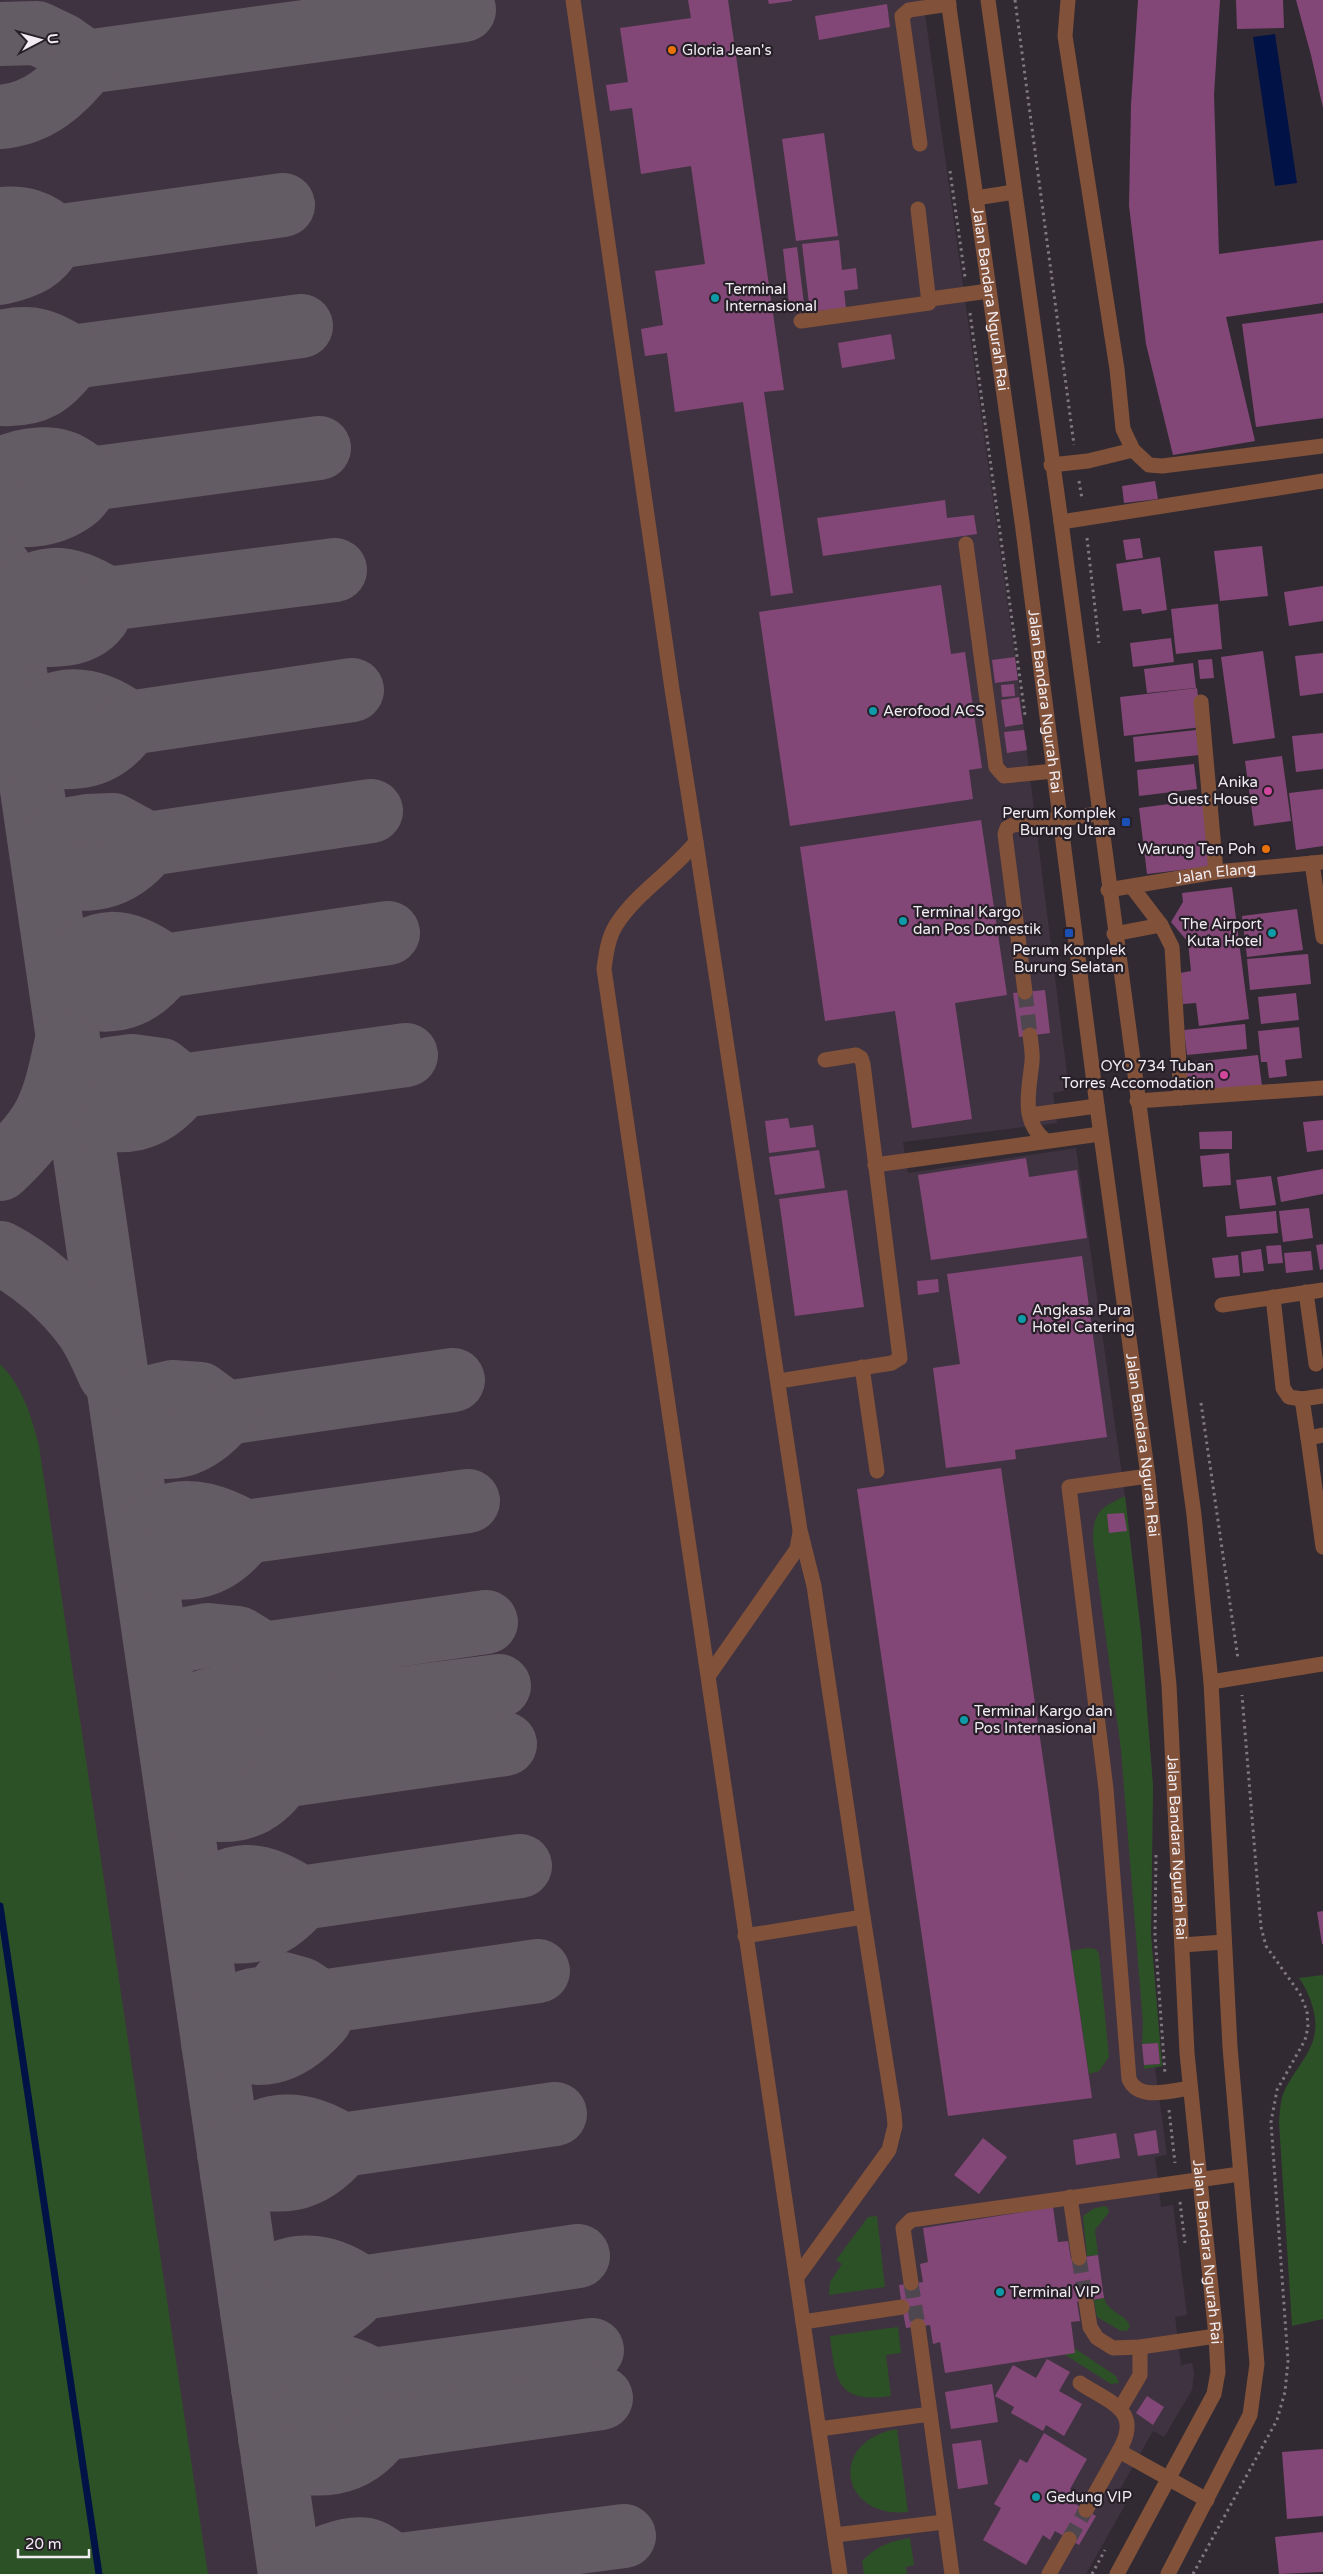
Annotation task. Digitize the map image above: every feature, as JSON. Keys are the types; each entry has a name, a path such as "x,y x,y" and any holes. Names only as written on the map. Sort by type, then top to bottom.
{"street":[{"path":"573,0 670,680 779,1381 800,1530 814,1586 894,2114 894,2137 890,2150 797,2277"},
{"path":"988,0 1193,1506 1211,1682 1224,1942 1240,2174 1257,2364 1255,2392 1250,2415 1168,2574"},
{"path":"1068,0 1066,36 1117,369 1123,429 1133,450 1149,465 1162,466 1323,446"},
{"path":"920,144 902,16 909,10 949,2"},
{"name":"Jalan Bandara Ngurah Rai","path":"949,2 1021,513 1100,1134 1148,1476 1169,1685 1190,2088 1216,2336 1218,2372 1214,2394 1117,2574"},
{"path":"976,198 1014,192"},
{"path":"801,322 921,306 929,303 918,209"},
{"path":"930,299 989,291"},
{"path":"1051,465 1088,461 1133,450"},
{"path":"1060,522 1323,481"},
{"path":"966,544 996,767 1004,776 1054,771"},
{"path":"1201,702 1216,872"},
{"path":"1025,992 1004,834 1007,828 1013,825 1098,814"},
{"path":"696,842 681,861 633,902 616,926 608,944 604,969 840,2574"},
{"path":"1317,862 1323,937"},
{"name":"Jalan Elang","path":"1108,890 1216,872 1317,862"},
{"path":"1132,887 1161,925 1172,947 1181,1098"},
{"path":"1114,934 1161,925"},
{"path":"1030,1035 1032,1062 1028,1098 1031,1126 1046,1141"},
{"path":"779,1381 897,1361 900,1354 861,1058 856,1055 825,1060"},
{"path":"1137,1101 1323,1088"},
{"path":"1030,1115 1097,1106"},
{"path":"876,1164 1100,1134"},
{"path":"1222,1305 1323,1290"},
{"path":"1306,1292 1316,1364"},
{"path":"1273,1297 1283,1388 1289,1397 1323,1396"},
{"path":"862,1367 876,1472"},
{"path":"1302,1398 1323,1547"},
{"path":"1308,1438 1323,1435"},
{"path":"1148,1476 1069,1487 1106,1789 1129,2079 1132,2087 1141,2092 1166,2092 1190,2088"},
{"path":"709,1675 797,1549 800,1530"},
{"path":"1211,1682 1323,1667"},
{"path":"745,1936 863,1917"},
{"path":"1182,1945 1224,1942"},
{"path":"911,2283 903,2228 908,2221 1240,2174"},
{"path":"1070,2197 1079,2258"},
{"path":"1086,2301 1090,2328 1097,2338 1114,2348 1140,2347 1216,2336"},
{"path":"803,2322 902,2307"},
{"path":"918,2326 952,2574"},
{"path":"1120,2410 1140,2375 1140,2347"},
{"path":"1080,2383 1120,2410 1129,2425 1129,2432 1086,2510"},
{"path":"819,2429 930,2414"},
{"path":"1119,2451 1207,2500"},
{"path":"835,2535 944,2522"},
{"path":"1049,2574 1069,2539"}],"path":[{"path":"950,166 1025,716"},
{"path":"1156,1850 1155,1935 1166,2092"}],"shaded area":[{"path":"0,0 923,0 1015,657 1069,1090 1053,1093 1057,1123 903,1142 908,1173 1076,1148 1125,1496 1141,1633 1153,1786 1151,1935 1162,2066 1155,2068 1167,2155 1155,2157 1161,2207 1173,2205 1187,2315 1175,2317 1181,2365 1192,2363 1194,2373 1192,2390 1164,2437 1153,2431 1119,2491 1129,2498 1086,2574 0,2574"},
{"path":"1275,34 1297,183 1275,186 1253,37"}],"green space":[{"path":"0,1364 15,1382 25,1402 39,1446 208,2574 0,2574"},
{"path":"1125,1496 1141,1633 1153,1786 1151,1935 1162,2066 1144,2069 1144,2065 1160,2064 1158,2043 1142,2044 1143,2023 1121,1750 1093,1541 1094,1523 1100,1512 1109,1504"},
{"path":"1087,1948 1096,1949 1099,1954 1109,2057 1099,2071 1089,2074 1071,1951"},
{"path":"1323,1975 1323,2319 1292,2326 1279,2122 1280,2110 1284,2092 1314,2039 1314,2011 1308,1994 1299,1978"},
{"path":"1107,2207 1109,2212 1095,2230 1098,2255 1087,2256 1083,2216 1093,2209"},
{"path":"877,2216 885,2287 829,2295 830,2282 842,2264 836,2260 868,2217"},
{"path":"1104,2298 1109,2307 1128,2322 1130,2326 1127,2331 1121,2331 1097,2317 1094,2300"},
{"path":"898,2327 901,2353 886,2355 891,2396 873,2398 860,2396 842,2386 834,2365 830,2336"},
{"path":"1074,2348 1116,2376 1119,2383 1111,2384 1064,2354 1075,2353"},
{"path":"897,2429 908,2512 885,2511 868,2504 856,2492 851,2478 852,2462 860,2448 875,2436"},
{"path":"910,2538 914,2565 906,2567 907,2574 864,2574 862,2561 873,2552 890,2543"}],"building":[{"name":"Terminal Internasional","path":"688,0 728,0 784,390 764,392 793,593 771,596 743,402 675,412 667,353 645,356 641,329 663,325 655,271 705,264 691,166 641,174 632,108 610,111 606,85 628,82 620,28 691,18"},
{"path":"768,0 792,0 792,1 769,4"},
{"path":"1138,0 1220,0 1214,95 1219,254 1323,240 1323,303 1226,317 1255,441 1173,455 1146,344 1129,206 1131,105"},
{"path":"1236,0 1283,0 1284,28 1237,29"},
{"path":"1296,0 1323,0 1323,108 1311,55"},
{"path":"887,4 890,27 819,40 815,16"},
{"path":"824,133 838,236 796,241 782,139"},
{"path":"839,240 842,270 856,268 858,289 844,291 846,308 810,312 802,244"},
{"path":"797,247 805,312 790,313 783,249"},
{"path":"1323,313 1323,418 1256,427 1242,324"},
{"path":"891,334 895,359 842,368 838,343"},
{"path":"1155,481 1158,499 1124,503 1122,486"},
{"path":"945,500 947,518 974,515 977,534 823,556 817,518"},
{"path":"1140,538 1143,558 1126,560 1123,540"},
{"path":"1262,546 1268,596 1220,601 1214,551"},
{"path":"1160,557 1167,610 1142,614 1141,609 1123,611 1116,564"},
{"name":"Aerofood ACS","path":"941,585 951,654 965,652 982,768 969,770 973,799 790,826 759,612"},
{"path":"1323,586 1323,621 1289,626 1284,592"},
{"path":"1218,604 1222,649 1176,654 1171,609"},
{"path":"1171,638 1174,662 1133,667 1130,643"},
{"path":"1263,651 1275,738 1233,744 1221,657"},
{"path":"1323,653 1323,693 1300,696 1295,656"},
{"path":"1015,657 1018,680 995,683 992,660"},
{"path":"1212,659 1214,678 1200,679 1198,660"},
{"path":"1193,663 1196,688 1147,693 1144,669"},
{"path":"1014,684 1015,696 1002,697 1001,685"},
{"path":"1197,688 1202,727 1124,736 1120,697"},
{"path":"1019,697 1023,724 1005,727 1001,700"},
{"path":"1024,730 1027,750 1007,753 1004,732"},
{"path":"1196,730 1199,755 1135,762 1133,737"},
{"path":"1323,733 1323,769 1296,772 1292,736"},
{"name":"Anika Guest House","path":"1282,756 1291,821 1254,826 1245,761"},
{"path":"1194,764 1197,789 1139,796 1137,770"},
{"path":"1323,789 1323,846 1296,850 1289,793"},
{"path":"1207,799 1215,866 1147,874 1139,808"},
{"name":"Terminal Kargo dan Pos Domestik","path":"981,820 1007,995 955,1003 972,1119 912,1128 895,1011 825,1021 800,847"},
{"path":"1232,887 1249,1019 1199,1026 1196,1003 1183,1004 1180,973 1191,971 1188,942 1171,922 1183,902 1182,893"},
{"name":"The Airport Kuta Hotel","path":"1297,909 1303,950 1247,957 1242,916"},
{"path":"1308,954 1311,984 1250,990 1247,959"},
{"path":"1045,990 1050,1033 1019,1037 1013,993"},
{"path":"1296,993 1299,1020 1261,1024 1258,997"},
{"path":"1245,1024 1247,1049 1187,1055 1184,1030"},
{"path":"1299,1027 1302,1058 1285,1060 1287,1076 1269,1078 1267,1062 1261,1062 1258,1031"},
{"name":"OYO 734 Tuban Torres Accomodation","path":"1258,1055 1262,1086 1189,1094 1185,1063"},
{"path":"788,1118 790,1128 813,1125 816,1147 769,1153 765,1121"},
{"path":"1323,1120 1323,1150 1307,1152 1303,1122"},
{"path":"1232,1131 1232,1149 1200,1149 1199,1132"},
{"path":"819,1150 825,1188 775,1195 769,1157"},
{"path":"1229,1153 1231,1185 1203,1187 1200,1156"},
{"path":"1026,1158 1029,1177 1077,1170 1087,1238 931,1260 918,1175"},
{"path":"1323,1169 1323,1194 1281,1202 1277,1177"},
{"path":"1271,1176 1276,1205 1240,1209 1236,1180"},
{"path":"847,1190 864,1307 795,1316 779,1199"},
{"path":"1309,1208 1313,1238 1283,1242 1279,1211"},
{"path":"1276,1211 1278,1233 1227,1237 1225,1216"},
{"path":"1323,1244 1323,1269 1320,1270 1316,1245"},
{"path":"1281,1245 1283,1263 1268,1264 1266,1246"},
{"path":"1261,1249 1264,1271 1243,1273 1241,1252"},
{"path":"1311,1251 1313,1270 1286,1273 1284,1253"},
{"path":"1238,1255 1240,1276 1215,1278 1212,1258"},
{"name":"Angkasa Pura Hotel Catering","path":"1082,1256 1107,1437 1015,1450 1016,1459 946,1468 933,1368 960,1364 947,1274"},
{"path":"938,1279 939,1292 918,1295 917,1281"},
{"name":"Terminal Kargo dan Pos Internasional","path":"1001,1468 1092,2098 948,2116 857,1489"},
{"path":"1124,1513 1127,1531 1109,1533 1107,1514"},
{"path":"1323,1911 1323,1944 1322,1944 1317,1912"},
{"path":"1158,2043 1160,2064 1144,2065 1142,2044"},
{"path":"1156,2130 1159,2153 1138,2156 1134,2134"},
{"path":"1116,2133 1120,2158 1076,2165 1073,2140"},
{"path":"983,2138 1007,2157 979,2194 954,2175"},
{"name":"Terminal VIP","path":"1053,2207 1058,2242 1068,2241 1071,2259 1098,2255 1104,2298 1077,2302 1080,2321 1071,2322 1075,2353 945,2373 940,2342 933,2344 930,2325 906,2328 902,2307 899,2285 923,2282 920,2264 928,2262 923,2228"},
{"path":"1047,2359 1070,2372 1059,2391 1082,2404 1064,2436 1046,2425 1043,2431 1011,2413 1014,2407 995,2396 1013,2365 1036,2378"},
{"path":"992,2384 998,2422 951,2429 945,2392"},
{"path":"1147,2396 1164,2407 1153,2425 1136,2413"},
{"name":"Gedung VIP","path":"1044,2433 1087,2459 1070,2489 1077,2493 1072,2502 1096,2516 1079,2545 1055,2531 1050,2540 1043,2535 1026,2565 983,2540 1001,2508 994,2504 1020,2459 1027,2463"},
{"path":"981,2440 988,2484 958,2489 952,2444"},
{"path":"1323,2449 1323,2516 1287,2519 1282,2452"},
{"path":"1323,2532 1323,2572 1279,2574 1275,2537"}],"waterway":[{"path":"0,1906 99,2574"}],"taxiway":[{"path":"0,34 37,33 62,45 86,62 464,10"},
{"path":"0,117 26,111 49,99 69,82 86,62"},
{"path":"0,219 30,221 55,237 283,205"},
{"path":"0,273 32,262 44,252 55,237"},
{"path":"0,342 21,339 38,340 72,357 301,326"},
{"path":"0,394 23,393 42,387 57,375 72,357"},
{"path":"0,471 21,462 47,459 66,463 90,479 319,448"},
{"path":"0,512 19,515 49,512 68,504 78,496 90,479"},
{"path":"0,568 290,2574"},
{"path":"6,605 31,586 55,580 80,585 107,599 335,570"},
{"path":"9,631 56,635 80,630 98,616 107,599"},
{"path":"24,729 35,716 48,708 60,703 74,701 101,707 129,723 352,690"},
{"path":"27,751 57,757 84,756 108,745 119,736 129,723"},
{"path":"41,848 54,837 70,829 88,826 113,825 148,844 371,811"},
{"path":"45,874 75,879 102,877 126,866 148,844"},
{"path":"60,972 86,951 110,944 136,949 164,966 388,933"},
{"path":"63,993 93,999 119,998 142,988 164,966"},
{"path":"0,1169 41,1123 55,1090 66,1045"},
{"path":"77,1091 90,1078 110,1069 132,1066 161,1070 181,1086 406,1055"},
{"path":"80,1115 110,1120 123,1120 147,1115 170,1099 181,1086"},
{"path":"0,1253 25,1268 59,1296 79,1318 90,1334 110,1374"},
{"path":"123,1415 143,1399 172,1392 200,1394 226,1413 453,1380"},
{"path":"127,1441 157,1447 181,1445 193,1441 204,1434 226,1413"},
{"path":"141,1536 159,1519 184,1513 194,1513 215,1518 245,1532 468,1501"},
{"path":"145,1565 176,1568 201,1565 213,1561 224,1554 245,1532"},
{"path":"158,1657 182,1640 208,1635 238,1638 264,1654 486,1622"},
{"path":"168,1724 195,1706 220,1698 245,1701 274,1715 499,1686"},
{"path":"176,1782 189,1771 202,1764 227,1757 253,1761 281,1776 505,1744"},
{"path":"179,1804 209,1809 236,1809 260,1799 281,1776"},
{"path":"194,1904 221,1884 246,1877 271,1882 301,1898 520,1866"},
{"path":"197,1926 242,1932 254,1930 278,1920 301,1898"},
{"path":"283,1984 301,1989 321,2002 538,1971"},
{"path":"213,2043 245,2052 259,2053 284,2048 308,2032 320,2019 305,2010 291,2004 264,1999 238,2006 211,2025 242,2036 270,2036 297,2024 309,2014 321,2002"},
{"path":"229,2153 257,2134 284,2126 312,2130 342,2145 555,2114"},
{"path":"232,2174 279,2180 305,2175 330,2158 342,2145"},
{"path":"250,2298 267,2281 291,2269 315,2268 327,2270 361,2288 578,2256"},
{"path":"252,2311 297,2321 311,2319 324,2316 337,2309 361,2288"},
{"path":"263,2388 289,2370 316,2364 344,2367 372,2380 592,2350"},
{"path":"270,2438 297,2418 311,2412 325,2410 353,2413 367,2419 382,2429 601,2398"},
{"path":"273,2458 320,2464 347,2459 371,2442 382,2429"},
{"path":"292,2574 330,2556 352,2550 362,2549 370,2551 393,2566 624,2536"}],"tunnel":[{"path":"1025,992 1030,1035"},
{"path":"1079,2258 1086,2301"},
{"path":"911,2283 918,2326"},
{"path":"1069,2539 1086,2510"}],"place":[{"name":"Gloria Jean's","path":"672,50"},
{"name":"Terminal Internasional","path":"715,298"},
{"name":"Aerofood ACS","path":"873,711"},
{"name":"Anika Guest House","path":"1268,791"},
{"name":"Perum Komplek Burung Utara","path":"1126,822"},
{"name":"Warung Ten Poh","path":"1266,849"},
{"name":"Terminal Kargo dan Pos Domestik","path":"903,921"},
{"name":"Perum Komplek Burung Selatan","path":"1069,933"},
{"name":"The Airport Kuta Hotel","path":"1272,933"},
{"name":"OYO 734 Tuban Torres Accomodation","path":"1224,1075"},
{"name":"Angkasa Pura Hotel Catering","path":"1022,1319"},
{"name":"Terminal Kargo dan Pos Internasional","path":"964,1720"},
{"name":"Terminal VIP","path":"1000,2292"},
{"name":"Gedung VIP","path":"1036,2497"}]}
